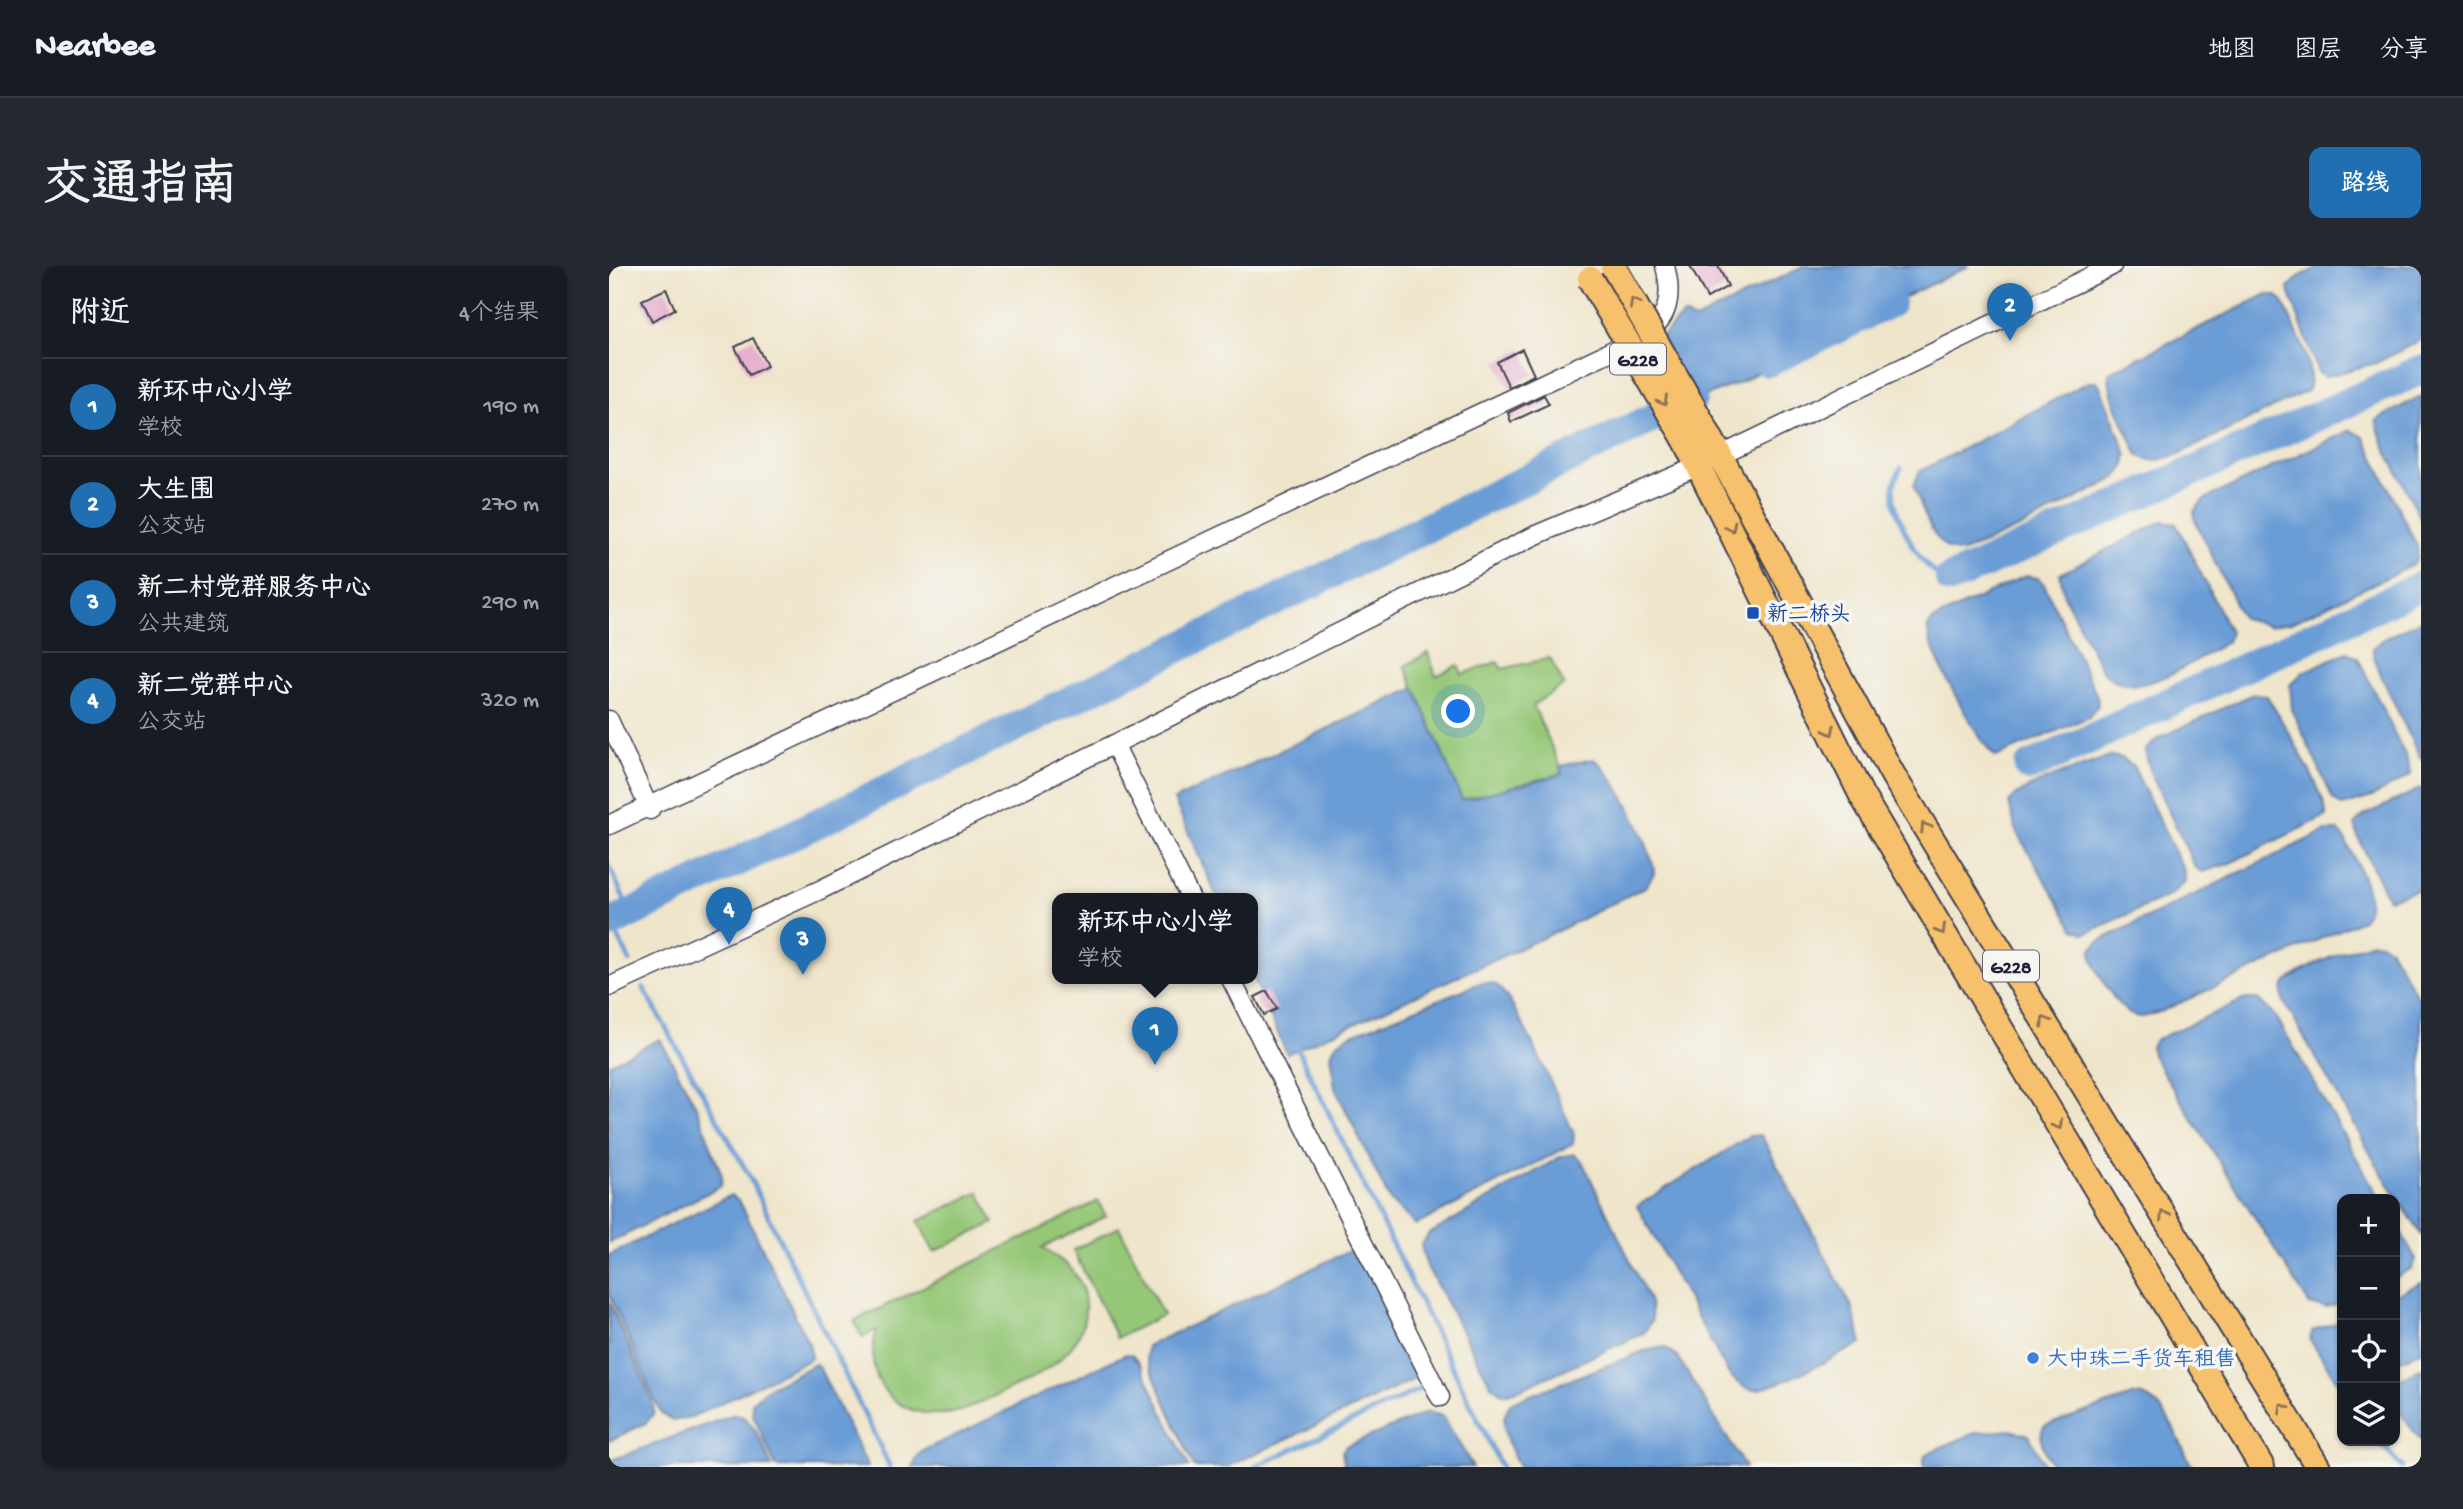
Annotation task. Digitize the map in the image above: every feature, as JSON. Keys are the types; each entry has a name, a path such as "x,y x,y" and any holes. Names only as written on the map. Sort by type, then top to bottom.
{"highway":[{"name":"G228","path":"1613,266 1695,432 1894,777 2318,1467"},
{"name":"G228","path":"1586,273 1695,432"},
{"name":"G228","path":"1711,460 1862,796 2262,1467"}],"street":[{"path":"610,824 1641,337 1662,322 1667,312 1669,290 1665,266"},
{"path":"609,987 822,890 1536,535 1711,460 2112,266"},
{"path":"609,720 650,810"},
{"path":"1114,744 1188,893"},
{"path":"1234,984 1440,1397"}],"green space":[{"path":"1428,653 1436,676 1458,665 1462,674 1497,662 1502,669 1550,658 1564,685 1533,705 1563,773 1462,800 1405,666"},
{"path":"979,1192 994,1223 934,1252 918,1221"},
{"path":"1098,1201 1106,1216 1042,1248 1072,1270 1084,1294 1083,1325 1074,1343 1060,1359 1023,1383 964,1410 944,1414 925,1413 907,1408 893,1399 882,1386 875,1370 873,1351 877,1330 862,1337 854,1321"},
{"path":"1119,1227 1163,1315 1117,1338 1073,1250"}],"water":[{"path":"1804,266 1969,266 1855,321 1844,320 1743,381 1689,403 1654,344 1683,315 1695,320"},
{"path":"2321,266 2421,266 2421,340 2376,363 2324,377 2318,372 2288,288 2300,276"},
{"path":"2267,294 2277,296 2283,302 2298,334 2310,371 2307,391 2179,454 2153,460 2138,455 2111,391 2110,372"},
{"path":"2088,382 2096,382 2100,386 2127,455 2124,468 2116,478 2021,527 1963,552 1953,551 1945,546 1931,528 1914,486 1919,472"},
{"path":"2421,396 2421,519 2382,441 2376,420"},
{"path":"2350,430 2364,437 2417,546 2418,557 2413,565 2291,623 2270,626 2242,618 2194,518 2194,511 2203,500"},
{"path":"2163,521 2175,523 2179,529 2230,632 2227,642 2181,669 2146,683 2130,685 2115,681 2102,670 2064,596 2060,574"},
{"path":"2025,576 2038,578 2044,584 2097,696 2098,705 2089,717 1996,757 1978,735 1955,695 1935,653 1928,627 1940,616"},
{"path":"2421,620 2421,760 2377,667 2372,648 2387,637"},
{"path":"2347,652 2358,658 2406,757 2411,775 2372,797 2342,806 2333,799 2292,710 2290,685 2303,672"},
{"path":"1415,688 1462,800 1562,774 1560,766 1593,759 1602,766 1622,794 1647,847 1654,874 1645,887 1560,930 1287,1054 1256,984 1258,893 1215,893 1174,800"},
{"path":"2253,694 2267,696 2312,776 2326,816 2228,864 2202,872 2195,867 2151,774 2145,751 2157,739"},
{"path":"2110,756 2122,758 2133,766 2185,873 2185,881 2171,895 2085,934 2074,929 2016,831 2009,803 2026,789"},
{"path":"2421,788 2421,889 2388,899 2358,837 2355,824 2363,816"},
{"path":"2325,831 2339,831 2343,835 2363,878 2368,901 2362,920 2152,1015 2135,1016 2121,1006 2095,966 2091,950 2099,941"},
{"path":"2373,942 2389,948 2421,1002 2421,1234 2400,1201 2400,1194 2395,1194 2381,1172 2283,1000 2282,990 2292,978 2326,959"},
{"path":"1480,983 1496,985 1515,1009 1574,1134 1573,1144 1416,1225 1390,1201 1335,1088 1331,1055 1336,1044 1348,1036"},
{"path":"2245,999 2258,999 2277,1018 2377,1194 2337,1194 2337,1305 2326,1308 2310,1305 2152,1055 2151,1047 2155,1040"},
{"path":"660,1039 697,1108 722,1176 721,1186 609,1243 609,1064"},
{"path":"1761,1135 1852,1307 1862,1343 1789,1379 1760,1389 1750,1389 1740,1385 1728,1373 1637,1206 1750,1136"},
{"path":"1573,1154 1582,1161 1650,1302 1652,1320 1644,1333 1521,1389 1503,1394 1491,1385 1426,1265 1421,1245 1429,1234 1560,1157"},
{"path":"731,1195 740,1202 810,1346 811,1359 694,1416 673,1421 660,1412 609,1293 609,1255"},
{"path":"2400,1231 2416,1259 2412,1268 2400,1275"},
{"path":"1349,1251 1362,1256 1417,1368 1417,1375 1409,1382 1227,1467 1194,1467 1146,1358 1147,1346"},
{"path":"2421,1282 2421,1351 2400,1361 2400,1320 2400,1292"},
{"path":"609,1301 652,1400 654,1413 646,1423 609,1441"},
{"path":"2337,1323 2337,1381 2310,1340 2312,1331"},
{"path":"1664,1347 1677,1356 1745,1467 1519,1467 1504,1426 1504,1418 1512,1402 1644,1351"},
{"path":"1126,1354 1132,1355 1141,1366 1189,1467 913,1467 924,1450"},
{"path":"815,1364 820,1369 868,1467 776,1467 753,1415 752,1402 768,1388"},
{"path":"2421,1368 2421,1441 2400,1413 2400,1379"},
{"path":"2135,1395 2146,1397 2163,1412 2177,1434 2192,1467 2053,1467 2041,1441 2044,1426"},
{"path":"1428,1412 1443,1416 1473,1467 1345,1467 1342,1452 1346,1446"},
{"path":"735,1414 742,1416 753,1428 772,1467 609,1467 609,1461"},
{"path":"2011,1430 2029,1435 2045,1467 1923,1467 1925,1455 1932,1451 1975,1433"}],"building":[{"path":"1690,266 1718,266 1728,286 1707,298"},
{"path":"666,289 675,309 652,321 642,300"},
{"path":"753,338 767,366 749,375 735,347"},
{"path":"1522,349 1534,375 1509,387 1497,362"},
{"path":"1544,395 1549,404 1511,422 1508,413"},
{"path":"1267,991 1277,1009 1264,1015 1255,997"}],"waterway":[{"path":"1768,362 1890,303"},
{"path":"1950,579 2421,370"},
{"path":"609,924 1692,399"},
{"path":"1901,468 1893,490 1901,521 1923,560 1941,577 1950,579"},
{"path":"2029,767 2421,586"},
{"path":"609,866 630,912"},
{"path":"611,923 630,961"},
{"path":"643,987 747,1172 890,1467"},
{"path":"1297,1048 1501,1467"},
{"path":"1255,1467 1420,1389"},
{"path":"2383,1446 2402,1467"}],"place":[{"name":"大生围","path":"2010,341"},
{"name":"新二桥头","path":"1753,613"},
{"name":"新二党群中心","path":"729,945"},
{"name":"新二村党群服务中心","path":"803,975"},
{"name":"新环中心小学","path":"1155,1065"},
{"name":"大中珠二手货车租售","path":"2033,1358"}]}
